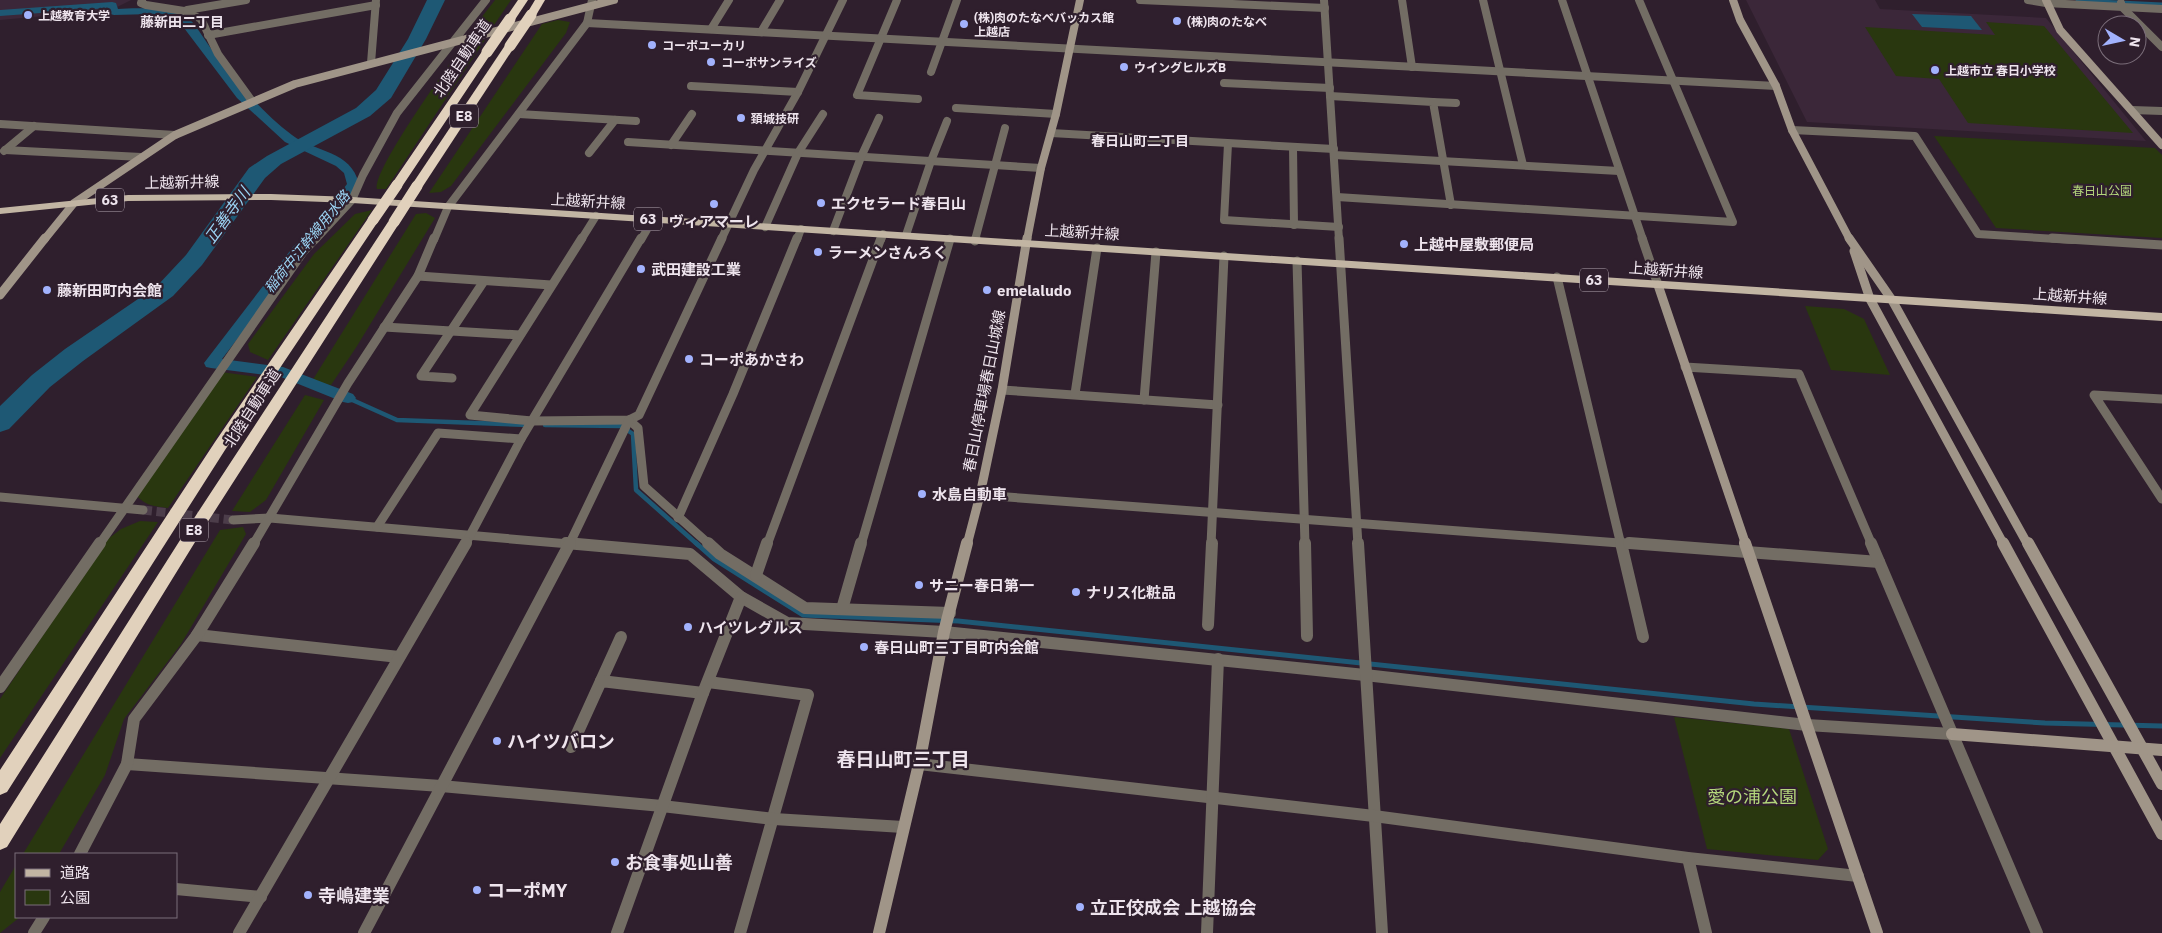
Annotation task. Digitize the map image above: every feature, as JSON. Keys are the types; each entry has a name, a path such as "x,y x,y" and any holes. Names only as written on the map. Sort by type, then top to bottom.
{"highway":[{"name":"北陸自動車道","path":"0,786 220,446 523,0"},
{"name":"北陸自動車道","path":"0,841 240,458 540,0"}],"main road":[{"name":"上越新井線","path":"0,211 128,198 270,197 352,200 2162,317"}],"street":[{"path":"142,0 141,3 146,5 183,11 201,18 223,64 252,101"},
{"path":"183,11 246,0"},
{"path":"0,686 303,252 352,200 363,175 397,114 451,42 486,0"},
{"path":"0,295 74,204 175,135 295,84 591,4 614,0"},
{"path":"712,29 729,0"},
{"path":"761,32 780,0"},
{"path":"596,216 470,415 532,421 629,420 639,415 728,225 764,152 798,92 843,0"},
{"path":"897,0 857,96 918,98"},
{"path":"931,72 957,0"},
{"name":"春日山停車場春日山城線","path":"879,933 903,827 920,764 944,632 980,495 1002,390 1026,244 1041,168 1056,114 1080,0"},
{"path":"1140,0 1324,4 1382,933"},
{"path":"1402,0 1412,66"},
{"path":"1483,0 1523,165"},
{"path":"1562,0 1877,933"},
{"path":"1337,197 1733,222 1639,0"},
{"path":"1733,0 1740,20 1776,86 1792,130 1849,238 1892,300 2162,784"},
{"path":"2028,0 2121,3 2162,9"},
{"path":"2046,1 2060,30 2162,145"},
{"path":"208,35 376,2 371,63"},
{"path":"2121,3 2162,47"},
{"path":"81,853 127,764 134,719 197,635 270,518 348,383 418,276 448,207 587,23 591,4"},
{"path":"587,23 1776,86"},
{"path":"1224,83 1456,103"},
{"path":"691,86 798,92"},
{"path":"1432,102 1451,205"},
{"path":"956,108 1056,114"},
{"path":"2132,110 2162,111"},
{"path":"519,114 636,121"},
{"path":"671,145 692,114"},
{"path":"765,227 798,153 823,114"},
{"path":"833,231 861,157 879,118"},
{"path":"589,153 615,120"},
{"path":"906,235 946,121"},
{"path":"0,124 175,135"},
{"path":"2,151 34,126"},
{"path":"975,240 1006,128"},
{"path":"1792,130 1915,136 1978,234 2162,245"},
{"path":"1051,133 1293,147 1444,161 1619,171"},
{"path":"628,142 1041,168"},
{"path":"1228,144 1224,220 1339,227"},
{"path":"1293,147 1294,225"},
{"path":"2,151 141,157"},
{"path":"239,933 327,779 471,535 521,439 653,219"},
{"path":"678,518 733,394 801,230"},
{"path":"756,575 818,401 883,234"},
{"path":"1849,238 1870,299 2162,834"},
{"path":"842,609 950,239"},
{"path":"1075,394 1098,248"},
{"path":"1144,400 1156,252"},
{"path":"1208,625 1224,256"},
{"path":"1297,261 1307,636"},
{"path":"418,276 551,285"},
{"path":"1557,277 1643,637"},
{"path":"452,378 421,376 484,281"},
{"path":"384,327 520,335"},
{"path":"1686,367 1799,374 2036,933"},
{"path":"1002,390 1218,405"},
{"path":"2162,399 2094,395 2162,499"},
{"path":"629,420 638,428 644,486 720,554 756,575 805,608 950,613"},
{"path":"364,933 569,545 629,420"},
{"path":"377,527 438,432 521,439"},
{"path":"980,495 1879,562"},
{"path":"0,497 124,510 143,510"},
{"path":"233,520 270,518 690,554 741,597 787,624 944,632 1218,659 1807,725 2113,745 2162,750"},
{"path":"617,933 662,806 741,597"},
{"path":"197,635 399,657"},
{"path":"571,748 621,637"},
{"path":"1208,933 1211,798 1218,659"},
{"path":"601,681 808,695 740,933"},
{"path":"127,764 441,786 662,806 774,819 903,827"},
{"path":"920,764 1374,816 1688,858 1858,876"},
{"path":"1688,858 1706,933"},
{"path":"178,889 261,897"},
{"path":"34,933 43,918"}],"shaded area":[{"name":"上越教育大学","path":"0,0 131,0 111,10 0,20"},
{"name":"上越市立 春日小学校","path":"1746,0 1875,0 1880,9 2046,18 2146,141 1807,122"}],"green space":[{"path":"495,0 511,0 490,31 474,31 474,27"},
{"path":"558,20 570,22 566,33 451,186 441,192 429,193 542,24"},
{"path":"1986,22 2044,26 2133,133 1968,123 1939,79 1896,76 1865,27 1995,35"},
{"path":"485,40 386,189 377,189 378,179 397,144 457,53 463,47"},
{"name":"春日山公園","path":"1934,136 2155,148 2162,155 2162,238 1996,228"},
{"path":"372,210 268,360 250,352 248,344 314,254 355,214"},
{"path":"426,213 435,218 331,385 312,381 416,214"},
{"path":"1805,306 1844,309 1864,319 1890,375 1831,370"},
{"path":"221,372 257,377 168,508 154,506 143,501 136,495"},
{"path":"305,395 324,400 266,500 250,512 232,511"},
{"path":"140,521 158,522 0,758 0,699 108,539 121,529"},
{"path":"243,527 246,534 181,644 124,719 105,775 60,853 24,853 220,530"},
{"name":"愛の浦公園","path":"1674,717 1789,729 1828,849 1818,860 1707,849"},
{"path":"15,867 15,918 19,918 0,933 0,892"}],"water":[{"path":"1912,14 1971,16 1982,30 1922,27"}],"waterway":[{"name":"正善寺川","path":"0,422 41,381 74,355 115,328 165,291 194,260 257,173 274,160 363,112 384,94 417,39 436,0"},
{"path":"2077,0 2162,4"},
{"name":"稲荷中江幹線用水路","path":"0,13 112,5 114,12 152,11 182,18 241,96 262,116 289,139 340,163 350,172 353,184 329,217 298,250 211,363 283,372 348,398"},
{"path":"348,398 397,420 529,425"},
{"path":"545,425 621,426 633,434 636,490 698,545"},
{"path":"696,543 714,559 803,615 958,621 1754,704 2045,723 2162,726"}],"tunnel":[{"path":"143,510 233,520"}],"place":[{"name":"上越教育大学","path":"28,15"},
{"name":"(株)肉のたなべ","path":"1177,21"},
{"name":"(株)肉のたなべバッカス館 上越店","path":"964,24"},
{"name":"コーポユーカリ","path":"652,45"},
{"name":"コーポサンライズ","path":"711,62"},
{"name":"ウイングヒルズB","path":"1124,67"},
{"name":"上越市立 春日小学校","path":"1935,70"},
{"name":"頚城技研","path":"741,118"},
{"name":"エクセラード春日山","path":"821,203"},
{"name":"ヴィアマーレ","path":"714,204"},
{"name":"上越中屋敷郵便局","path":"1404,244"},
{"name":"ラーメンさんろく","path":"818,252"},
{"name":"武田建設工業","path":"641,269"},
{"name":"藤新田町内会館","path":"47,290"},
{"name":"emelaludo","path":"987,290"},
{"name":"コーポあかさわ","path":"689,359"},
{"name":"水島自動車","path":"922,494"},
{"name":"サニー春日第一","path":"919,585"},
{"name":"ナリス化粧品","path":"1076,592"},
{"name":"ハイツレグルス","path":"688,627"},
{"name":"春日山町三丁目町内会館","path":"864,647"},
{"name":"ハイツバロン","path":"497,741"},
{"name":"お食事処山善","path":"615,862"},
{"name":"コーポMY","path":"477,890"},
{"name":"寺嶋建業","path":"308,895"},
{"name":"立正佼成会 上越協会","path":"1080,907"}],"district":[{"name":"藤新田二丁目","path":"182,22"},
{"name":"春日山町二丁目","path":"1140,141"},
{"name":"春日山町三丁目","path":"903,759"}]}
